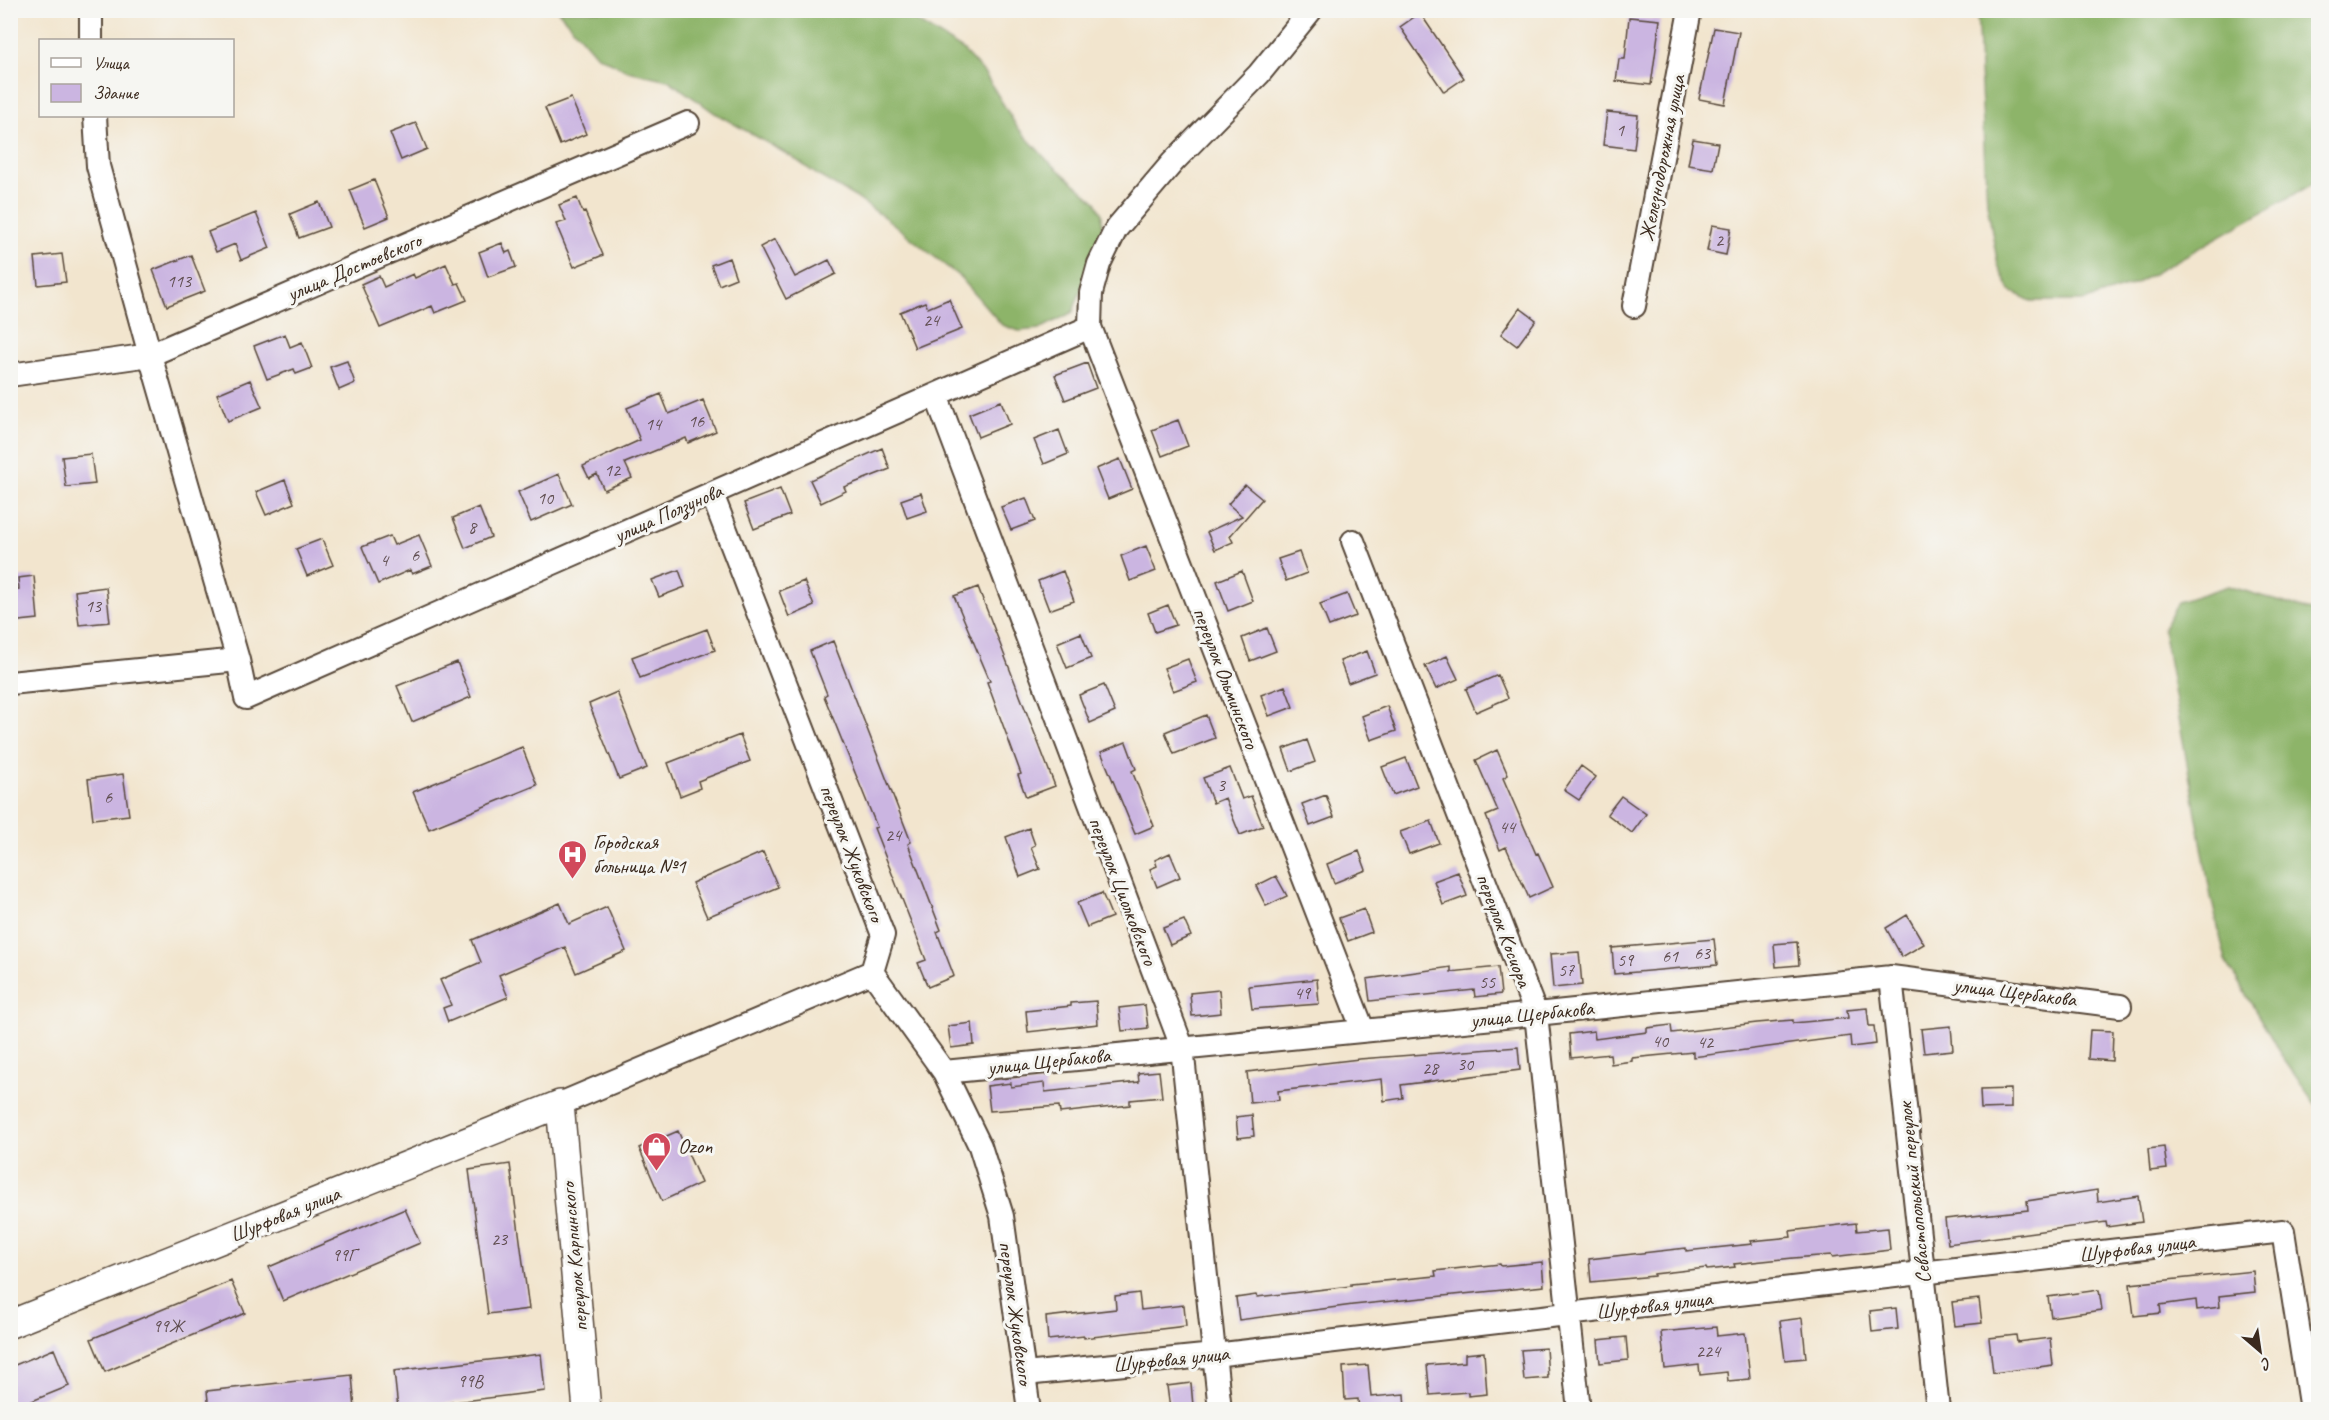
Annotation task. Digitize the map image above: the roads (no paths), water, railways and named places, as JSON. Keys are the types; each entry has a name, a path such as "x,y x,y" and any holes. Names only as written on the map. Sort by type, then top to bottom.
{"street":[{"path":"91,10 91,39"},
{"path":"1090,327 1091,292 1099,264 1116,229 1173,162 1259,74 1311,10"},
{"name":"Железнодорожная улица","path":"1634,306 1690,10"},
{"path":"10,683 238,660 98,166 95,117"},
{"name":"улица Достоевского","path":"10,375 150,355 688,123"},
{"name":"улица Ползунова","path":"238,660 246,698 1090,327"},
{"name":"переулок Ольминского","path":"1090,327 1362,1030"},
{"name":"переулок Циолковского","path":"936,395 1182,1047 1220,1410"},
{"name":"переулок Жуковского","path":"712,494 884,935 872,972 944,1072 980,1146 1002,1216 1029,1410"},
{"name":"переулок Косиора","path":"1353,541 1536,1014 1579,1410"},
{"path":"560,1104 872,972"},
{"name":"улица Щербакова","path":"944,1072 1536,1014 1891,976 2120,1006"},
{"name":"Севастопольский переулок","path":"1891,976 1938,1410"},
{"name":"Шурфовая улица","path":"10,1324 560,1104"},
{"name":"переулок Карпинского","path":"560,1104 587,1410"},
{"name":"Шурфовая улица","path":"1025,1374 1214,1355 2283,1231 2311,1410"}],"place":[{"name":"Городская больница №1","path":"572,880"},
{"name":"Ozon","path":"657,1172"}]}
